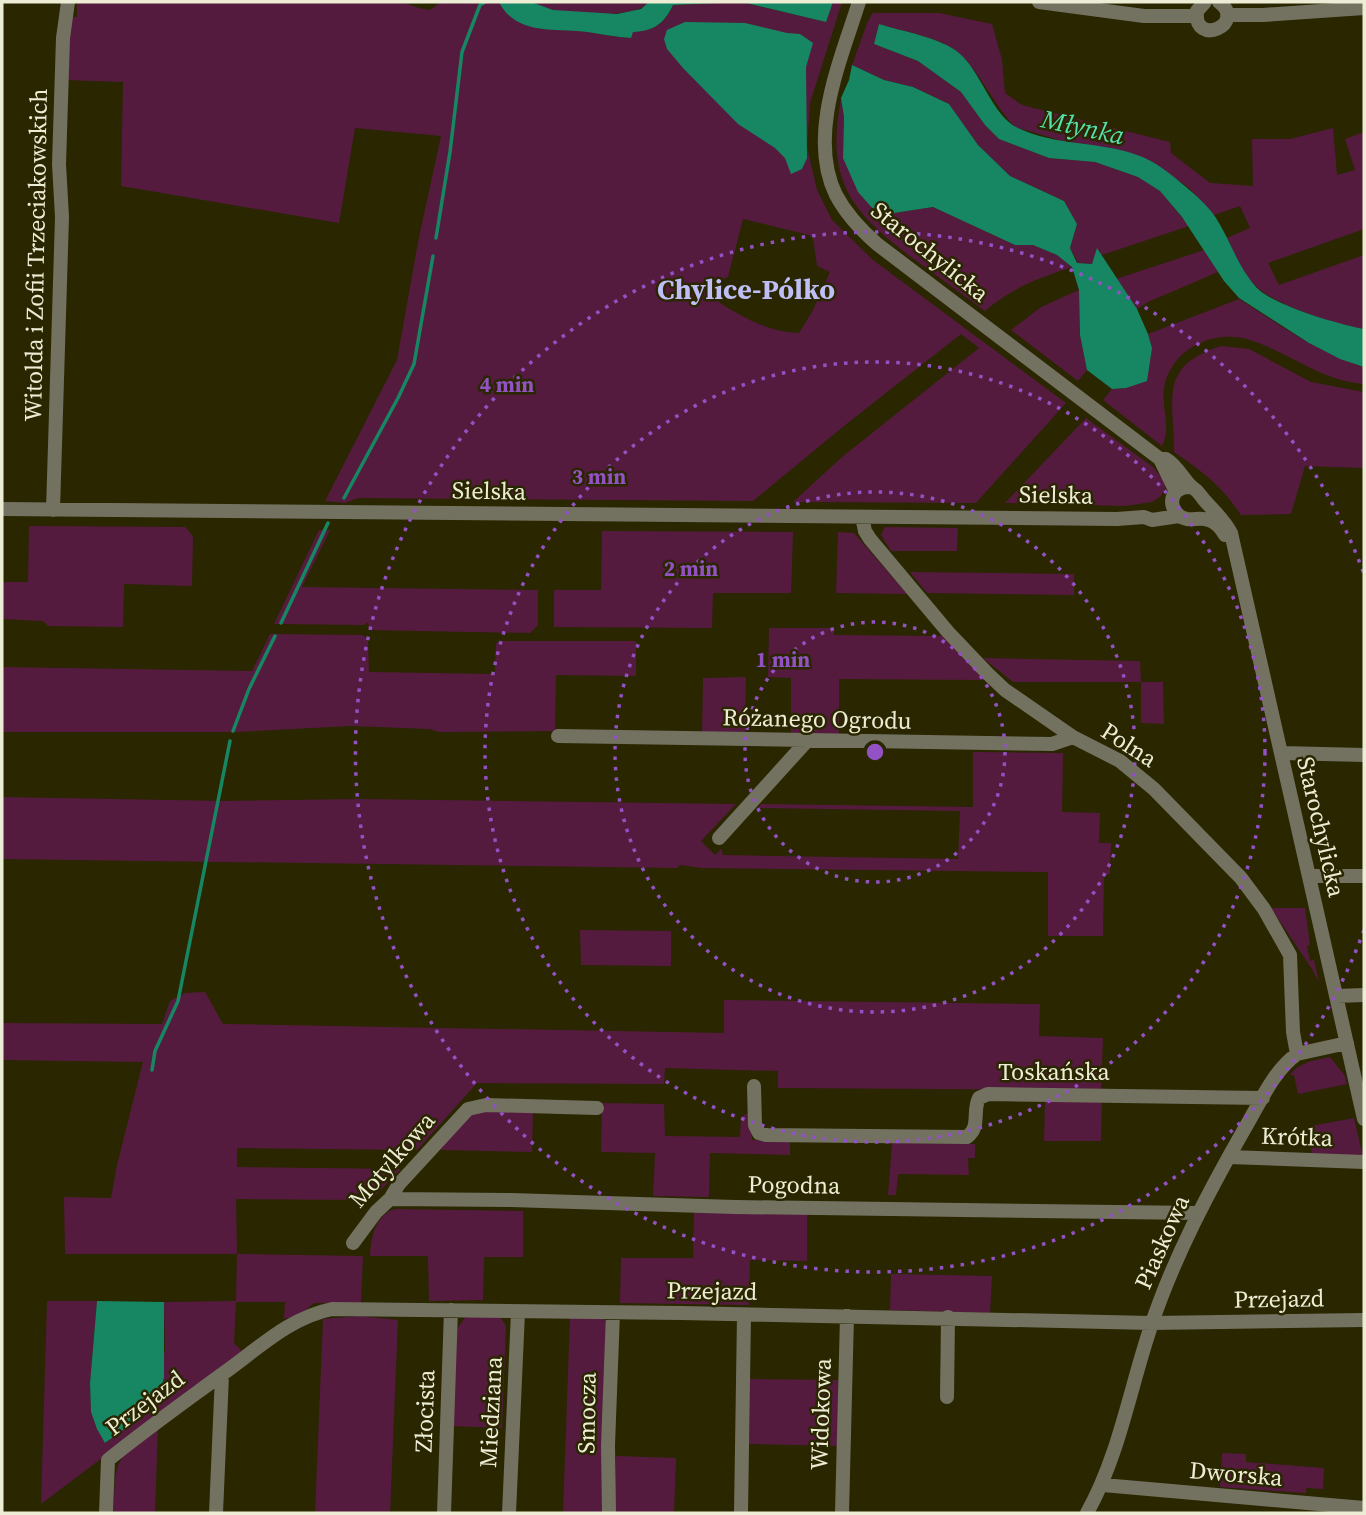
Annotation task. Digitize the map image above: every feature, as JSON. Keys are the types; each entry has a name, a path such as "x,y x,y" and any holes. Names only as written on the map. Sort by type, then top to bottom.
{"street":[{"name":"Witolda i Zofii Trzeciakowskich","path":"53,510 62,217 59,164 63,38 68,2"},
{"name":"Starochylicka","path":"859,2 835,76 826,127 825,144 830,175 835,193 845,210 877,244 1160,459 1166,458 1175,465 1180,493 1172,507 1179,516"},
{"path":"1039,2 1144,16 1196,16"},
{"path":"1196,16 1205,2"},
{"path":"1196,16 1203,28 1212,31 1221,27 1227,15 1219,2"},
{"path":"1227,15 1364,8"},
{"name":"Starochylicka","path":"1180,493 1199,491 1204,501 1225,521 1231,533 1364,1119"},
{"name":"Sielska","path":"1144,517 1180,493"},
{"path":"1196,517 1203,509 1204,501"},
{"name":"Sielska","path":"2,509 1117,519 1144,517 1152,520 1179,516"},
{"path":"1179,516 1185,519 1206,519 1220,527 1233,546"},
{"name":"Polna","path":"862,517 870,539 948,632 988,674 1005,690 1073,737 1120,761 1154,789 1241,878 1264,909 1290,955 1293,1032 1297,1054"},
{"name":"Różanego Ogrodu","path":"558,736 1052,744 1073,737"},
{"path":"719,838 806,742"},
{"path":"1281,753 1364,755"},
{"path":"1309,876 1364,876"},
{"path":"1336,996 1364,995"},
{"path":"1297,1054 1347,1043"},
{"name":"Piaskowa","path":"1087,1513 1103,1486 1152,1323 1198,1213 1281,1069 1297,1054"},
{"name":"Toskańska","path":"754,1086 755,1125 759,1133 766,1135 967,1137 976,1127 976,1103 979,1098 988,1094 1263,1098"},
{"name":"Motylkowa","path":"353,1242 376,1212 390,1199 399,1184 468,1109 486,1105 597,1108"},
{"name":"Krótka","path":"1228,1157 1364,1162"},
{"name":"Pogodna","path":"390,1199 1198,1213"},
{"name":"Przejazd","path":"106,1513 108,1460 285,1327 316,1312 332,1309 948,1317 1152,1323 1364,1320"},
{"name":"Złocista","path":"444,1513 451,1310"},
{"name":"Miedziana","path":"509,1513 518,1312"},
{"name":"Smocza","path":"609,1513 608,1445 613,1313"},
{"path":"741,1513 744,1315"},
{"name":"Widokowa","path":"842,1513 847,1316"},
{"path":"947,1397 948,1317"},
{"path":"216,1513 222,1375"},
{"name":"Dworska","path":"1103,1486 1313,1508 1364,1508"}],"shaded area":[{"path":"77,2 402,2 430,10 441,2 499,2 507,13 527,25 630,38 632,31 657,26 666,18 673,5 741,2 826,22 833,2 842,2 810,103 807,147 817,190 832,220 873,260 1066,403 976,503 793,502 842,457 979,348 961,334 753,501 358,498 345,503 325,501 397,360 419,237 441,136 355,128 339,223 121,186 123,82 66,80 70,17 77,17","holes":["743,219 813,238 817,266 830,272 799,333 767,327 720,303 718,281 728,277"]},
{"path":"499,2 531,2 553,10 617,14 641,9 649,2 742,2 673,5 658,25 633,32 631,38 526,25 506,13"},
{"path":"531,2 649,2 641,8 627,12 592,14 555,10"},
{"path":"742,2 833,2 826,22"},
{"path":"873,13 939,13 992,24 1002,60 1005,93 1022,105 1170,142 1171,153 1210,183 1253,186 1252,139 1290,139 1333,128 1337,175 1355,170 1345,139 1364,132 1364,229 1268,263 1279,285 1364,255 1364,329 1293,308 1267,295 1253,283 1240,265 1227,238 1250,228 1240,206 1214,215 1189,188 1165,171 1015,127 974,71 953,48 933,39 879,24 874,44 918,61 961,92 999,139 1049,158 1095,162 1138,177 1160,191 1189,226 1102,255 1098,249 1092,264 1078,263 1070,248 1077,224 1064,201 1010,176 978,145 949,104 913,87 884,80 852,65"},
{"path":"685,22 745,23 800,34 813,43 806,67 807,158 802,169 791,174 785,158 775,148 738,124 667,49 664,39 667,30"},
{"path":"879,24 932,39 959,53 974,71 1001,114 1018,128 1047,138 1108,147 1144,158 1163,169 1210,210 1244,271 1264,294 1307,313 1364,329 1364,367 1340,359 1309,343 1239,298 1224,281 1182,217 1160,191 1138,177 1095,162 1049,158 999,139 961,92 918,61 874,44"},
{"path":"852,65 884,80 913,87 949,104 978,145 1010,176 1064,201 1077,224 1070,248 1077,263 1092,264 1097,248 1137,309 1152,348 1147,381 1126,388 1112,389 1087,370 1080,335 1079,290 1072,267 1057,255 1033,245 1015,245 933,207 894,213 874,210 858,192 843,158 844,117 841,98"},
{"path":"841,98 844,117 843,158 894,213 933,207 1015,245 1033,245 1057,255 1072,267 1015,290 985,311 911,257 871,224 847,190 840,171 837,150"},
{"path":"1204,250 1218,272 1137,309 1116,279"},
{"path":"1079,290 1080,335 1087,370 1078,381 1011,330 1041,307"},
{"path":"1239,299 1315,346 1364,367 1364,384 1334,378 1250,340 1229,337 1198,344 1174,364 1164,387 1166,427 1162,446 1103,400 1112,389 1126,388 1152,348 1148,334"},
{"path":"1221,346 1249,349 1311,382 1364,392 1364,468 1305,466 1291,514 1241,515 1211,480 1174,452 1172,400 1178,374 1187,363"},
{"path":"1086,418 1153,467 1164,481 1165,488 1161,496 1152,502 1125,506 1005,503"},
{"path":"29,526 185,527 193,536 192,586 124,584 123,627 48,626 43,621 2,619 2,582 28,582"},
{"path":"885,527 958,528 957,551 891,551 881,535"},
{"path":"319,530 330,530 302,587 538,590 538,625 530,633 369,630 368,622 364,625 274,624"},
{"path":"602,531 793,532 791,593 713,593 712,628 554,627 554,590 601,590"},
{"path":"838,532 854,533 907,594 836,593"},
{"path":"910,572 1074,574 1074,595 927,593"},
{"path":"769,628 834,628 834,635 942,636 986,680 839,679 839,735 791,734 791,678 768,677"},
{"path":"270,634 363,635 368,641 369,672 495,674 496,643 503,641 636,641 636,676 556,675 555,731 439,732 430,729 350,726 237,732 2,732 2,667 252,671"},
{"path":"983,658 1140,661 1141,682 1013,682"},
{"path":"746,677 745,733 702,734 703,678"},
{"path":"1141,682 1163,682 1164,724 1141,723"},
{"path":"973,752 1063,753 1062,812 1100,813 1099,843 1111,843 1110,874 1104,875 1103,936 1048,936 1048,872 702,868 680,865 677,868 2,859 2,797 736,804 701,841 715,855 721,849 723,855 958,859 960,811 758,808 761,804 973,807"},
{"path":"1271,908 1305,908 1310,945 1307,946 1310,961 1314,960 1319,983 1312,969"},
{"path":"580,930 671,931 671,966 581,965"},
{"path":"205,992 223,1024 724,1033 724,1000 1040,1004 1039,1036 1103,1038 1101,1090 778,1088 778,1071 665,1068 664,1084 477,1083 417,1150 237,1148 237,1167 401,1169 371,1200 236,1199 237,1254 65,1254 64,1197 111,1198 143,1062 2,1060 2,1023 162,1024 170,1001 185,993"},
{"path":"1330,1057 1345,1076 1347,1084 1298,1094 1294,1075 1290,1075 1308,1062"},
{"path":"1045,1099 1102,1100 1101,1141 1044,1141"},
{"path":"602,1103 664,1104 665,1136 740,1137 741,1117 750,1112 752,1140 790,1141 790,1155 710,1153 709,1197 653,1196 655,1153 601,1152"},
{"path":"533,1111 532,1152 442,1150 438,1146 465,1119 477,1112"},
{"path":"1354,1118 1363,1157 1313,1157 1306,1127"},
{"path":"892,1143 975,1144 975,1158 968,1158 969,1175 898,1174 896,1195 888,1195"},
{"path":"395,1209 523,1211 523,1257 484,1257 483,1300 429,1301 428,1256 370,1256 373,1235 379,1222 383,1216"},
{"path":"694,1212 807,1214 807,1261 750,1260 749,1305 620,1303 621,1258 693,1258"},
{"path":"237,1254 363,1256 361,1303 314,1303 299,1315 284,1319 285,1302 236,1302 234,1343 243,1352 41,1504 47,1301 97,1301 90,1383 91,1412 106,1443 119,1431 165,1352 164,1302 236,1301"},
{"path":"891,1274 992,1276 990,1313 890,1310"},
{"path":"97,1301 164,1302 164,1377 158,1404 105,1443 91,1412 90,1383"},
{"path":"359,1316 398,1320 390,1513 315,1513 323,1319"},
{"path":"466,1316 500,1317 506,1326 502,1428 450,1426 456,1330"},
{"path":"570,1316 601,1317 608,1324 605,1513 563,1513"},
{"path":"750,1379 838,1380 838,1446 749,1444"},
{"path":"158,1425 155,1513 114,1513 115,1481 120,1461 125,1453"},
{"path":"1222,1453 1246,1454 1246,1462 1324,1468 1323,1489 1306,1488 1306,1493 1220,1487"},
{"path":"616,1456 676,1458 674,1513 614,1513"}],"waterway":[{"path":"436,238 462,52 480,5 485,2"},
{"path":"344,498 414,364 433,256"},
{"path":"281,623 328,523"},
{"path":"233,731 249,689 275,636"},
{"path":"152,1070 155,1051 178,1001 230,741"}],"district":[{"name":"Chylice-Pólko","path":"746,289"}],"water label":[{"name":"Młynka","path":"1083,127"}]}
